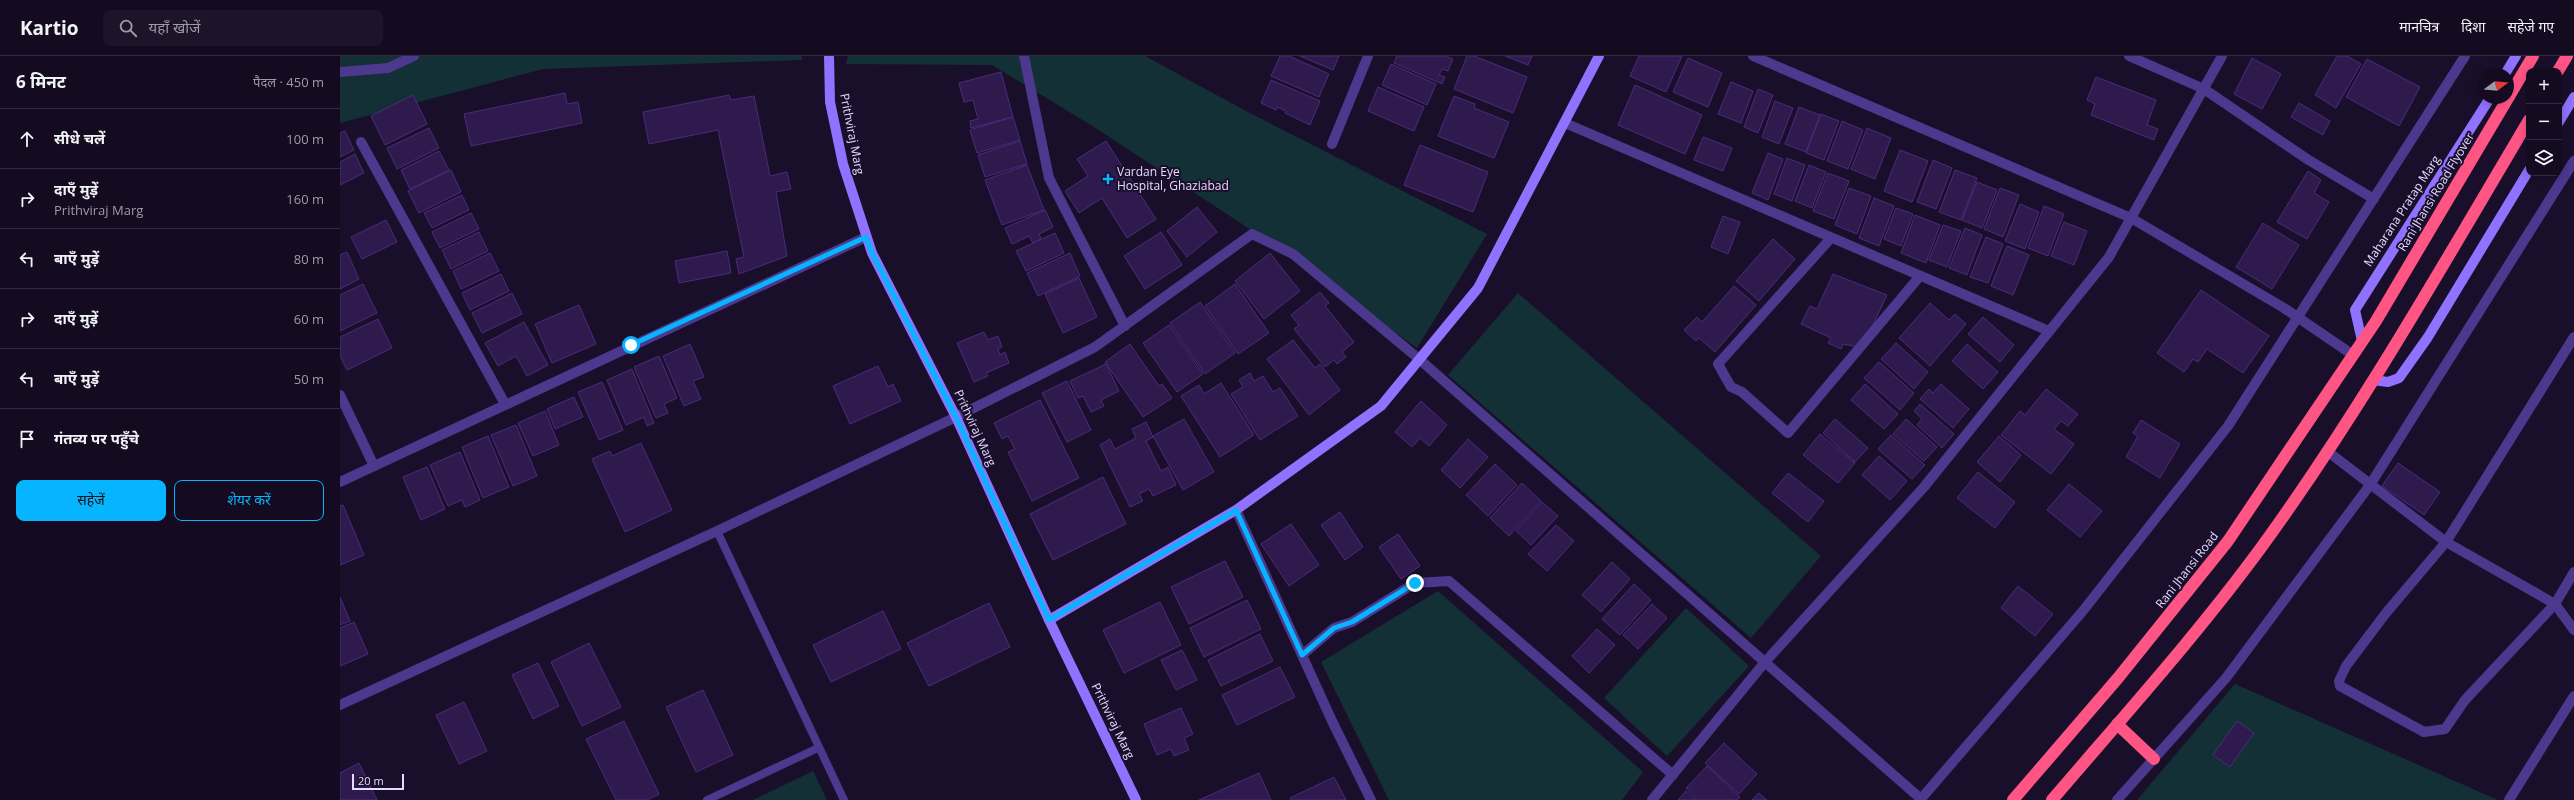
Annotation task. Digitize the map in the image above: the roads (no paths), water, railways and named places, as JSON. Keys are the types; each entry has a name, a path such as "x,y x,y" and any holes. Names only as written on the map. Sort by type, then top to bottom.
{"highway":[{"name":"Rani Jhansi Road Flyover","path":"2362,341 2395,289 2533,56"},
{"path":"2560,68 2567,56"},
{"path":"2052,800 2117,724 2262,546 2327,451 2373,380 2526,125"},
{"name":"Rani Jhansi Road","path":"2014,800 2118,678 2228,541 2362,341"},
{"path":"2117,724 2154,759"}],"street":[{"path":"340,72 388,68 414,56"},
{"name":"Prithviraj Marg","path":"829,56 830,102 842,164 872,253 956,417 1049,620 1136,800"},
{"path":"1024,56 1049,178 1125,326"},
{"path":"1332,144 1368,56"},
{"path":"1049,620 1236,510 1382,406 1478,288 1599,56"},
{"path":"1753,56 1765,58 2131,218 2297,316 2353,355"},
{"path":"2129,56 2145,59 2204,89 2301,155 2374,199"},
{"path":"1652,800 1765,662 1924,487 2109,257 2222,56"},
{"path":"340,705 717,531 956,417 1095,347 1252,234 1294,254 1419,359 1920,799 2082,612 2228,426 2297,316 2465,56"},
{"path":"2509,68 2516,56"},
{"path":"2562,117 2573,100"},
{"name":"Maharana Pratap Marg","path":"2362,341 2355,310 2486,104"},
{"path":"1565,123 2049,332"},
{"path":"362,142 505,404"},
{"path":"2117,800 2226,678 2370,485 2574,161"},
{"path":"2373,380 2388,382 2399,378 2428,336 2526,175"},
{"path":"340,482 866,237"},
{"path":"1831,238 1718,364 1731,387 1742,392 1788,433 1920,276"},
{"path":"2574,337 2446,542 2346,666 2339,681 2340,686 2424,732 2445,729 2465,700 2555,604 2574,572"},
{"path":"340,395 374,466"},
{"path":"2327,451 2446,542 2555,604 2574,630"},
{"path":"1236,510 1302,655 1371,800"},
{"path":"1302,655 1334,628 1352,622 1415,583 1450,580 1673,775"},
{"path":"2509,800 2574,696"}],"lane":[{"path":"717,531 818,748 844,800"},
{"path":"707,800 818,748"}],"place":[{"name":"Vardan Eye Hospital, Ghaziabad","path":"1108,179"}]}
